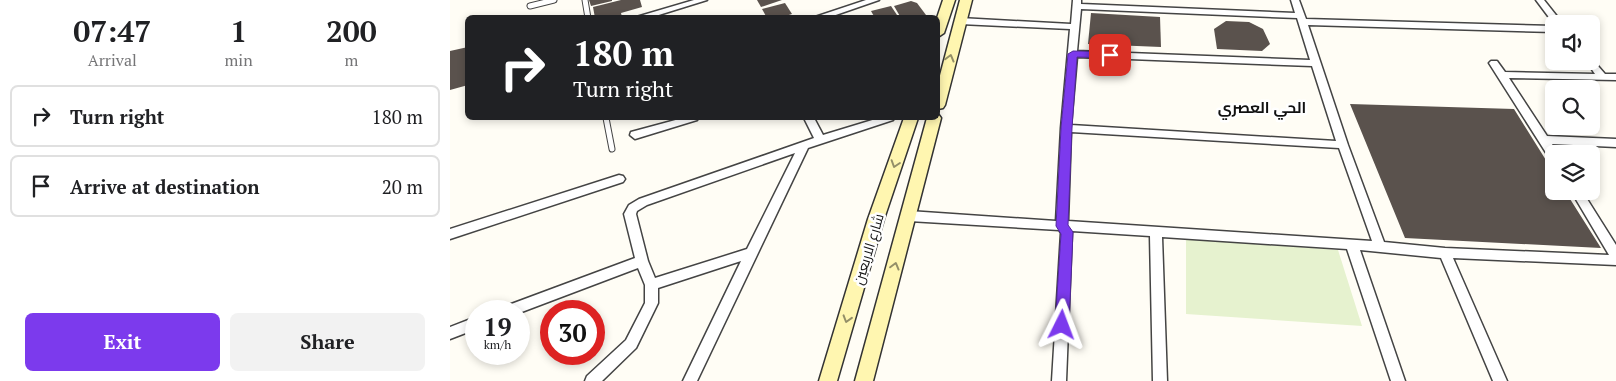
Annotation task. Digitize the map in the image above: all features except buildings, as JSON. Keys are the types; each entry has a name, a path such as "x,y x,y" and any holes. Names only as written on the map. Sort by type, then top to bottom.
{"main road":[{"path":"940,27 949,0"},
{"path":"940,97 966,0"},
{"name":"شارع الاربعين","path":"828,381 876,219 910,120"},
{"path":"864,381 933,120"}],"street":[{"path":"648,15 703,0"},
{"path":"826,15 875,0"},
{"path":"1184,0 1186,11"},
{"path":"1295,0 1343,145 1380,246"},
{"path":"1540,0 1552,15"},
{"path":"1059,381 1067,232 1062,226 1066,128 1077,3 1302,19 1545,29"},
{"path":"960,21 1074,26"},
{"path":"1073,54 1315,63"},
{"path":"1494,63 1547,145"},
{"path":"1597,70 1603,77"},
{"path":"1502,75 1616,77"},
{"path":"635,134 686,120"},
{"path":"810,120 820,140"},
{"path":"592,381 631,344 652,304 651,285 642,260 630,214 633,208 643,202 804,145 883,120"},
{"path":"1066,128 1343,145"},
{"path":"1544,140 1616,143"},
{"path":"690,381 804,145"},
{"path":"450,234 619,179"},
{"path":"1582,200 1616,255"},
{"path":"909,216 1380,246 1445,253 1616,260"},
{"path":"1156,232 1160,381"},
{"path":"1352,245 1398,381"},
{"path":"651,285 752,253"},
{"path":"1445,253 1500,381"},
{"path":"530,303 642,260"},
{"path":"450,333 465,327"}],"lane":[{"path":"530,6 554,0"},
{"path":"585,0 588,15"},
{"path":"606,120 612,149"}],"green space":[{"path":"1186,239 1338,250 1362,326 1186,314"}],"district":[{"name":"الحي العصري","path":"1262,107"}],"route":[{"path":"1062,325 1067,232 1062,226 1066,128 1073,54 1110,55"}]}
